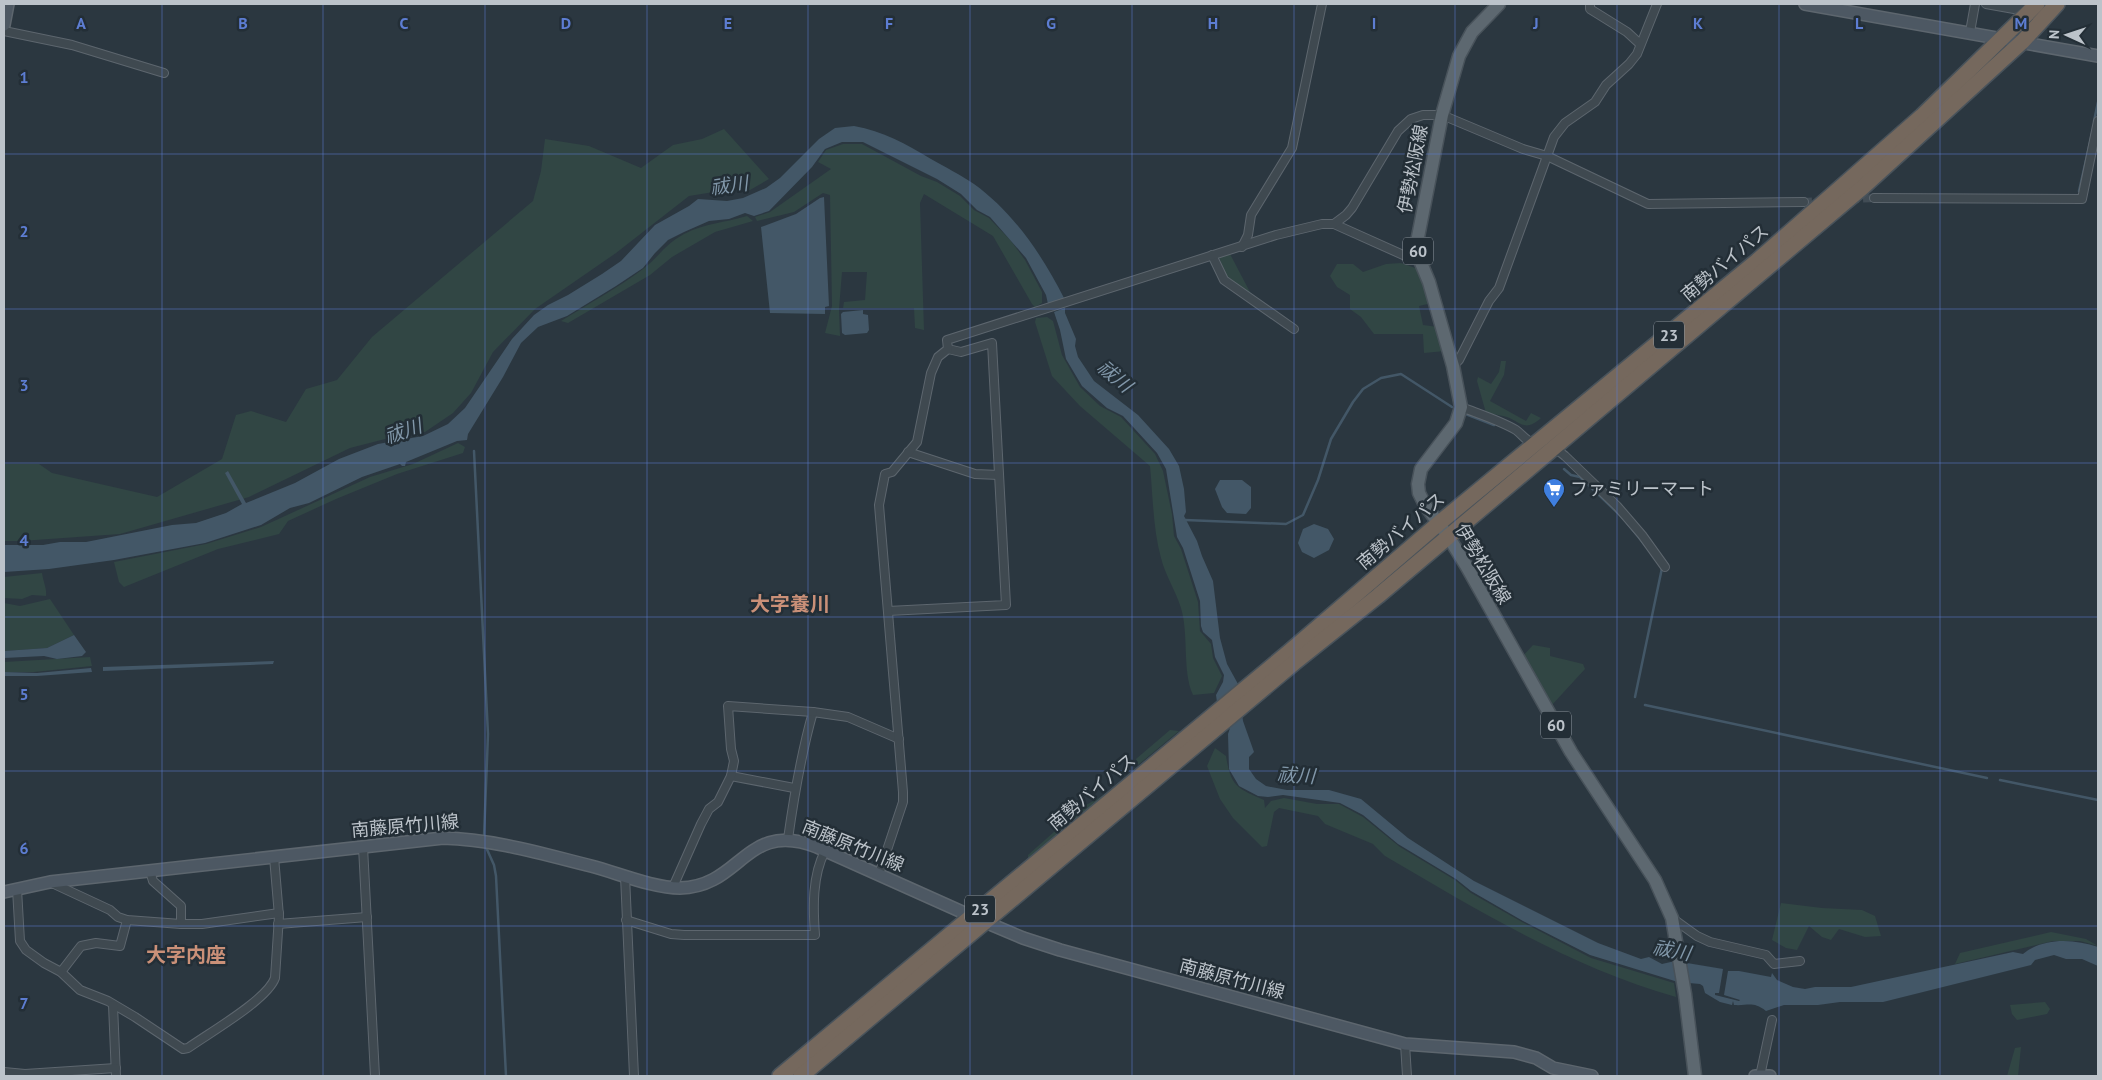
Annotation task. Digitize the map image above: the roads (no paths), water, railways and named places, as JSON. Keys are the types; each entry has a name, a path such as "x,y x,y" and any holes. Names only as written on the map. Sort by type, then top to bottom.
{"highway":[{"name":"南勢バイパス","path":"801,1076 987,922 1184,747 1291,657 1438,524 1666,338 1837,191 1922,116 2038,4"},
{"name":"南勢バイパス","path":"1291,657 1448,536 1863,187 2023,41 2057,4"},
{"name":"南勢バイパス","path":"780,1076 971,916 1184,747"}],"main road":[{"path":"4,25 8,4"},
{"name":"伊勢松阪線","path":"1499,4 1481,20 1465,42 1459,56 1442,115 1417,242 1421,263 1429,282 1453,366 1461,408 1456,423 1421,469 1418,484 1421,498 1448,536 1571,752 1656,880 1672,918 1680,956 1695,1076"},
{"path":"1806,4 2003,37 2098,56"},
{"name":"南藤原竹川線","path":"4,892 50,882 443,838 484,840 673,887 693,886 706,883 721,876 755,848 771,842 788,839 802,841 1023,938 1068,952 1405,1044 1514,1052 1536,1058 1553,1068 1592,1076"}],"street":[{"path":"1242,247 1248,235 1251,215 1292,148 1322,4"},
{"path":"1582,4 1590,6 1627,32 1640,44"},
{"path":"1453,366 1459,360 1489,301 1498,288 1554,137 1565,123 1595,102 1606,85 1629,64 1640,44 1657,4"},
{"path":"1970,32 1975,4"},
{"path":"1986,4 2014,9 2020,4"},
{"path":"4,31 72,46 164,73"},
{"path":"1334,224 1352,208 1398,132 1415,117 1442,115 1523,149 1547,156 1648,204 1804,202"},
{"path":"1874,198 2082,199 2096,143 2098,121"},
{"path":"948,348 947,340 1242,247 1276,234 1322,224 1334,224 1421,263"},
{"path":"1212,255 1224,280 1294,329"},
{"path":"888,611 1006,605 992,343 961,352 948,348"},
{"path":"879,874 903,802 879,505 880,493 885,474 892,472 917,442 931,373 938,357 948,348"},
{"path":"1461,408 1502,423 1516,430 1529,442 1536,443"},
{"path":"1551,450 1560,452 1565,456 1617,506 1642,535 1665,567"},
{"path":"908,452 974,474 999,475"},
{"path":"673,887 701,824 709,809 718,802 731,776 734,761 731,749 728,706 813,712 848,718 899,739"},
{"path":"788,839 794,788 813,712"},
{"path":"731,776 794,788"},
{"path":"364,847 375,1076"},
{"path":"626,920 671,934 815,935 816,880 820,861 825,851"},
{"path":"17,889 20,941 26,950 44,963 62,972 80,990 135,1017 182,1049 188,1048 240,1012 272,986 275,978 279,913 274,857"},
{"path":"150,872 152,881 182,906 181,924"},
{"path":"625,876 634,1076"},
{"path":"50,882 81,895 110,910 118,917 127,920 181,924 279,913"},
{"path":"278,924 368,916"},
{"path":"1672,918 1697,936 1710,942 1766,955 1774,964 1800,961"},
{"path":"62,972 81,946 96,943 120,946 127,920"},
{"path":"4,1072 62,1074 116,1072 113,1005"},
{"path":"1761,1076 1772,1020"},
{"path":"1405,1044 1407,1076"}],"water":[{"path":"854,126 875,131 903,143 964,177 988,195 1026,236 1064,298 1048,304 1046,295 1026,258 990,217 977,210 961,194 937,179 863,142 842,142 825,149 812,167 769,211 754,216 745,213 729,219 709,221 668,240 643,268 567,316 538,327 521,343 503,377 468,434 467,440 457,441 406,462 405,466 400,464 362,477 309,503 290,508 261,525 205,543 114,560 49,569 4,572 4,545 86,542 172,525 196,523 226,513 242,504 225,473 228,471 246,503 295,483 339,459 378,444 423,436 448,424 465,408 512,339 534,315 621,261 655,225 698,199 727,201 743,198 766,188 780,178 819,139 835,128"},
{"path":"824,197 829,306 825,307 825,314 770,313 761,227 796,214"},
{"path":"1065,308 1065,313 1076,339 1075,346 1078,357 1094,381 1138,415 1169,449 1179,466 1184,489 1186,512 1184,516 1197,541 1213,581 1220,638 1227,664 1238,684 1243,721 1254,752 1249,757 1249,769 1256,779 1266,786 1287,790 1329,790 1361,799 1408,838 1474,881 1598,943 1641,959 1649,957 1662,964 1675,961 1723,969 1719,993 1715,993 1715,995 1739,1001 1724,995 1728,971 1739,971 1771,977 1772,973 1777,980 1793,987 1805,989 1815,987 1851,987 2013,952 2023,954 2031,948 2059,941 2079,942 2098,947 2098,966 2082,959 2066,959 2054,955 2035,960 2031,965 1883,1002 1784,1005 1766,1011 1754,1005 1734,1005 1733,1001 1732,1005 1720,1002 1705,993 1703,986 1700,984 1678,982 1590,955 1523,921 1471,891 1456,879 1398,844 1363,815 1340,803 1283,795 1258,796 1239,786 1229,769 1228,734 1230,728 1217,702 1216,695 1223,682 1224,675 1215,657 1212,640 1203,632 1201,626 1200,601 1183,548 1177,537 1166,469 1157,453 1123,416 1107,408 1082,386 1066,359 1054,312"},
{"path":"863,310 863,314 868,315 869,330 867,333 845,335 842,333 841,314 843,312"},
{"path":"1220,480 1242,480 1251,487 1251,508 1246,514 1227,513 1222,507 1215,489"},
{"path":"1314,524 1328,529 1334,539 1329,550 1314,558 1302,552 1298,543 1303,529"},
{"path":"74,635 86,652 82,656 57,659 44,656 4,658 4,651 47,648"},
{"path":"274,661 273,664 103,671 103,667"},
{"path":"91,668 92,672 4,676 4,672 37,673"}],"waterway":[{"path":"2094,121 2098,102"},
{"path":"2079,191 2093,129"},
{"path":"1185,520 1286,524 1303,515 1318,480 1331,439 1363,389 1381,378 1401,374 1452,407"},
{"path":"1463,413 1494,425"},
{"path":"474,451 488,734 484,837"},
{"path":"1564,469 1571,475 1580,477 1624,519"},
{"path":"1627,523 1649,550"},
{"path":"1635,697 1661,567"},
{"path":"1645,705 1987,778"},
{"path":"2000,780 2098,800"},
{"path":"485,845 494,865 496,876 506,1076"}],"tunnel":[{"path":"1851,199 1874,198"},
{"path":"1804,202 1824,201"}],"place":[{"name":"ファミリーマート","path":"1554,508"}],"district":[{"name":"大字養川","path":"790,604"},
{"name":"大字内座","path":"186,955"}],"water label":[{"name":"祓川","path":"729,185"},
{"name":"祓川","path":"1115,376"},
{"name":"祓川","path":"403,431"},
{"name":"祓川","path":"1296,775"},
{"name":"祓川","path":"1672,950"}]}
